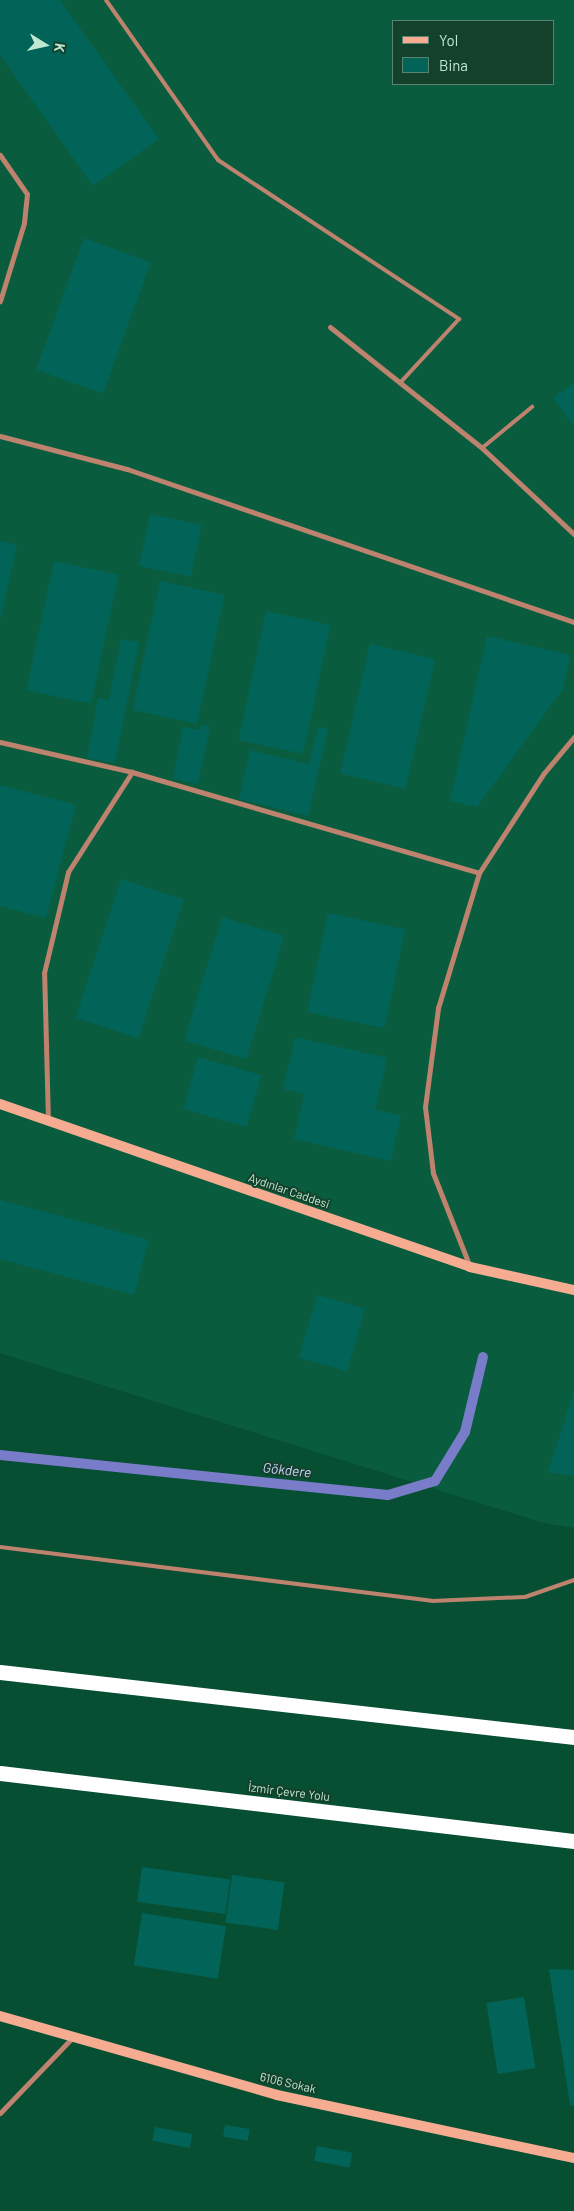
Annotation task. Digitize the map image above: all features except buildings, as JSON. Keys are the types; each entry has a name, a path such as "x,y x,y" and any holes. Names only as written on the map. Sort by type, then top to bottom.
{"highway":[{"path":"0,1672 574,1737"},
{"name":"İzmir Çevre Yolu","path":"0,1773 574,1841"}],"street":[{"path":"0,155 27,194 24,223 0,301"},
{"path":"330,327 482,448 574,534"},
{"path":"0,436 127,469 574,622"},
{"path":"470,1267 433,1173 425,1107 438,1008 480,873 544,773 574,737"},
{"path":"0,742 132,772 480,873"},
{"path":"48,1121 44,973 68,872 132,772"},
{"name":"Aydınlar Caddesi","path":"0,1104 470,1267 574,1290"},
{"name":"6106 Sokak","path":"0,2016 277,2094 574,2158"},
{"path":"0,2113 73,2037"}],"lane":[{"path":"106,0 218,160 459,319 400,383"},
{"path":"482,448 532,407"},
{"path":"0,1547 432,1601 525,1597 574,1580"}],"shaded area":[{"path":"0,0 574,0 574,1528 544,1523 0,1353"}],"waterway":[{"name":"Gökdere","path":"0,1455 388,1495 435,1481 465,1432 483,1357"}]}
